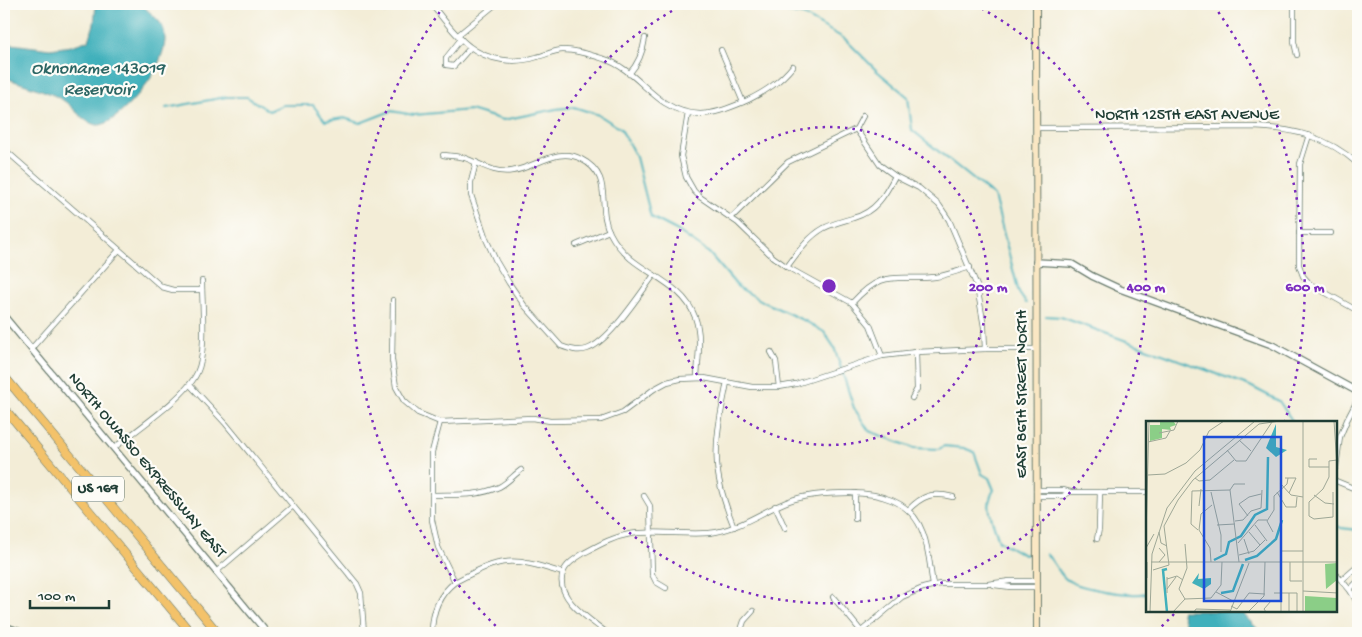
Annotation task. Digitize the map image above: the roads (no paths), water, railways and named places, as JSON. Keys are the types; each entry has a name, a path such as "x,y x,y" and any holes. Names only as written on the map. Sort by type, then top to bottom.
{"highway":[{"name":"US 169","path":"4,376 218,633"},
{"name":"US 169","path":"4,408 191,633"}],"main road":[{"name":"EAST 86TH STREET NORTH","path":"1036,4 1037,633"}],"street":[{"path":"431,4 470,48 489,57 512,61 530,59 553,52 568,51 605,59 629,74 664,102 688,113 715,113 743,102 775,85 793,66"},
{"path":"470,48 454,66 446,65 446,58 460,37 496,4"},
{"path":"1294,4 1294,42 1297,54"},
{"path":"629,74 639,61 643,52 645,38"},
{"path":"721,50 743,102"},
{"path":"688,113 681,156 686,177 700,197 731,218 772,257 852,303 870,325 882,356"},
{"path":"731,218 788,162 856,130 863,116"},
{"name":"NORTH 125TH EAST AVENUE","path":"1036,128 1285,128 1309,135 1339,149 1358,164"},
{"path":"856,130 880,165 895,176 919,188 938,205 953,228 970,267 981,301 985,348"},
{"path":"1309,135 1300,164 1299,265 1310,284 1358,311"},
{"path":"4,149 162,287 173,290 202,290"},
{"path":"443,155 465,158 494,170 512,171 556,156 574,156 590,164 600,177 609,231 625,253 679,293 695,317 699,340 697,377"},
{"path":"476,162 471,182 471,195 486,239 496,261 524,305 561,346 568,349 587,349 603,338 624,315 654,275"},
{"path":"787,267 803,246 822,229 862,215 880,202 895,176"},
{"path":"576,245 609,231"},
{"path":"1299,234 1332,234"},
{"path":"30,349 119,250"},
{"path":"1036,262 1072,264 1120,289 1272,345 1358,392"},
{"path":"852,303 870,286 884,279 934,277 970,267"},
{"path":"114,448 190,385 198,372 202,351 202,281"},
{"path":"393,300 393,373 398,393 418,413 440,422 533,418 558,421 602,420 623,412 666,382 680,378 697,377 752,387 779,387 796,384 882,356 985,348 1036,349"},
{"name":"NORTH OWASSO EXPRESSWAY EAST","path":"4,316 267,633"},
{"path":"771,352 776,361 779,387"},
{"path":"912,398 917,389 916,352"},
{"path":"726,382 718,424 717,464 719,480 734,527"},
{"path":"190,385 226,424 357,584 361,592 364,633"},
{"path":"1337,460 1340,437 1358,399"},
{"path":"440,422 432,452 432,520 441,556 456,582"},
{"path":"432,495 471,495 490,490 500,486 521,470"},
{"path":"1337,481 1358,490"},
{"path":"1036,493 1063,496 1070,492 1146,492"},
{"path":"1097,539 1100,492"},
{"path":"607,633 566,598 562,586 563,573 576,558 606,541 628,534 709,532 734,527 775,506 815,495 855,493 879,495 889,498 908,510 923,534 933,585"},
{"path":"855,493 855,518"},
{"path":"908,510 919,500 933,494 952,497"},
{"path":"644,496 650,506 652,574 656,582 666,588"},
{"path":"216,572 293,506"},
{"path":"775,506 785,528"},
{"path":"432,633 432,620 435,608 444,593 456,582 484,567 515,561 530,563 563,573"},
{"path":"1342,580 1358,566"},
{"path":"1337,576 1355,596 1358,606"},
{"path":"1350,590 1358,581"},
{"path":"833,598 860,632 902,598 917,590 933,585 988,584 1011,587 1037,584"},
{"path":"740,633 744,621 752,611"},
{"path":"4,626 23,633"}],"water":[{"name":"Oknoname 143019 Reservoir","path":"96,4 142,4 160,22 165,36 163,51 152,76 128,106 111,120 97,125 87,121 65,102 54,96 4,77 4,43 50,49 71,46 89,40 94,24"},
{"path":"1181,612 1243,612 1262,633 1187,633"}],"waterway":[{"path":"744,4 803,15 845,39 877,71 908,97 912,130 994,196 1019,293 1026,303"},
{"path":"166,108 226,97 247,97 269,111 283,105 313,105 325,121 344,118 360,123 391,111 414,115 470,110 503,120 574,107 599,115 621,129 636,157 651,217 678,231 709,253 738,287 824,332 834,347 854,408 869,431 914,448 939,449 944,446 964,448 974,452 982,474 989,478 994,490 989,502 989,508 999,541 1024,555 1027,554"},
{"path":"1046,316 1061,317 1250,386 1279,401 1292,421"},
{"path":"1337,526 1341,528 1358,530"},
{"path":"1046,554 1062,576 1076,584 1119,593 1146,593"}]}
